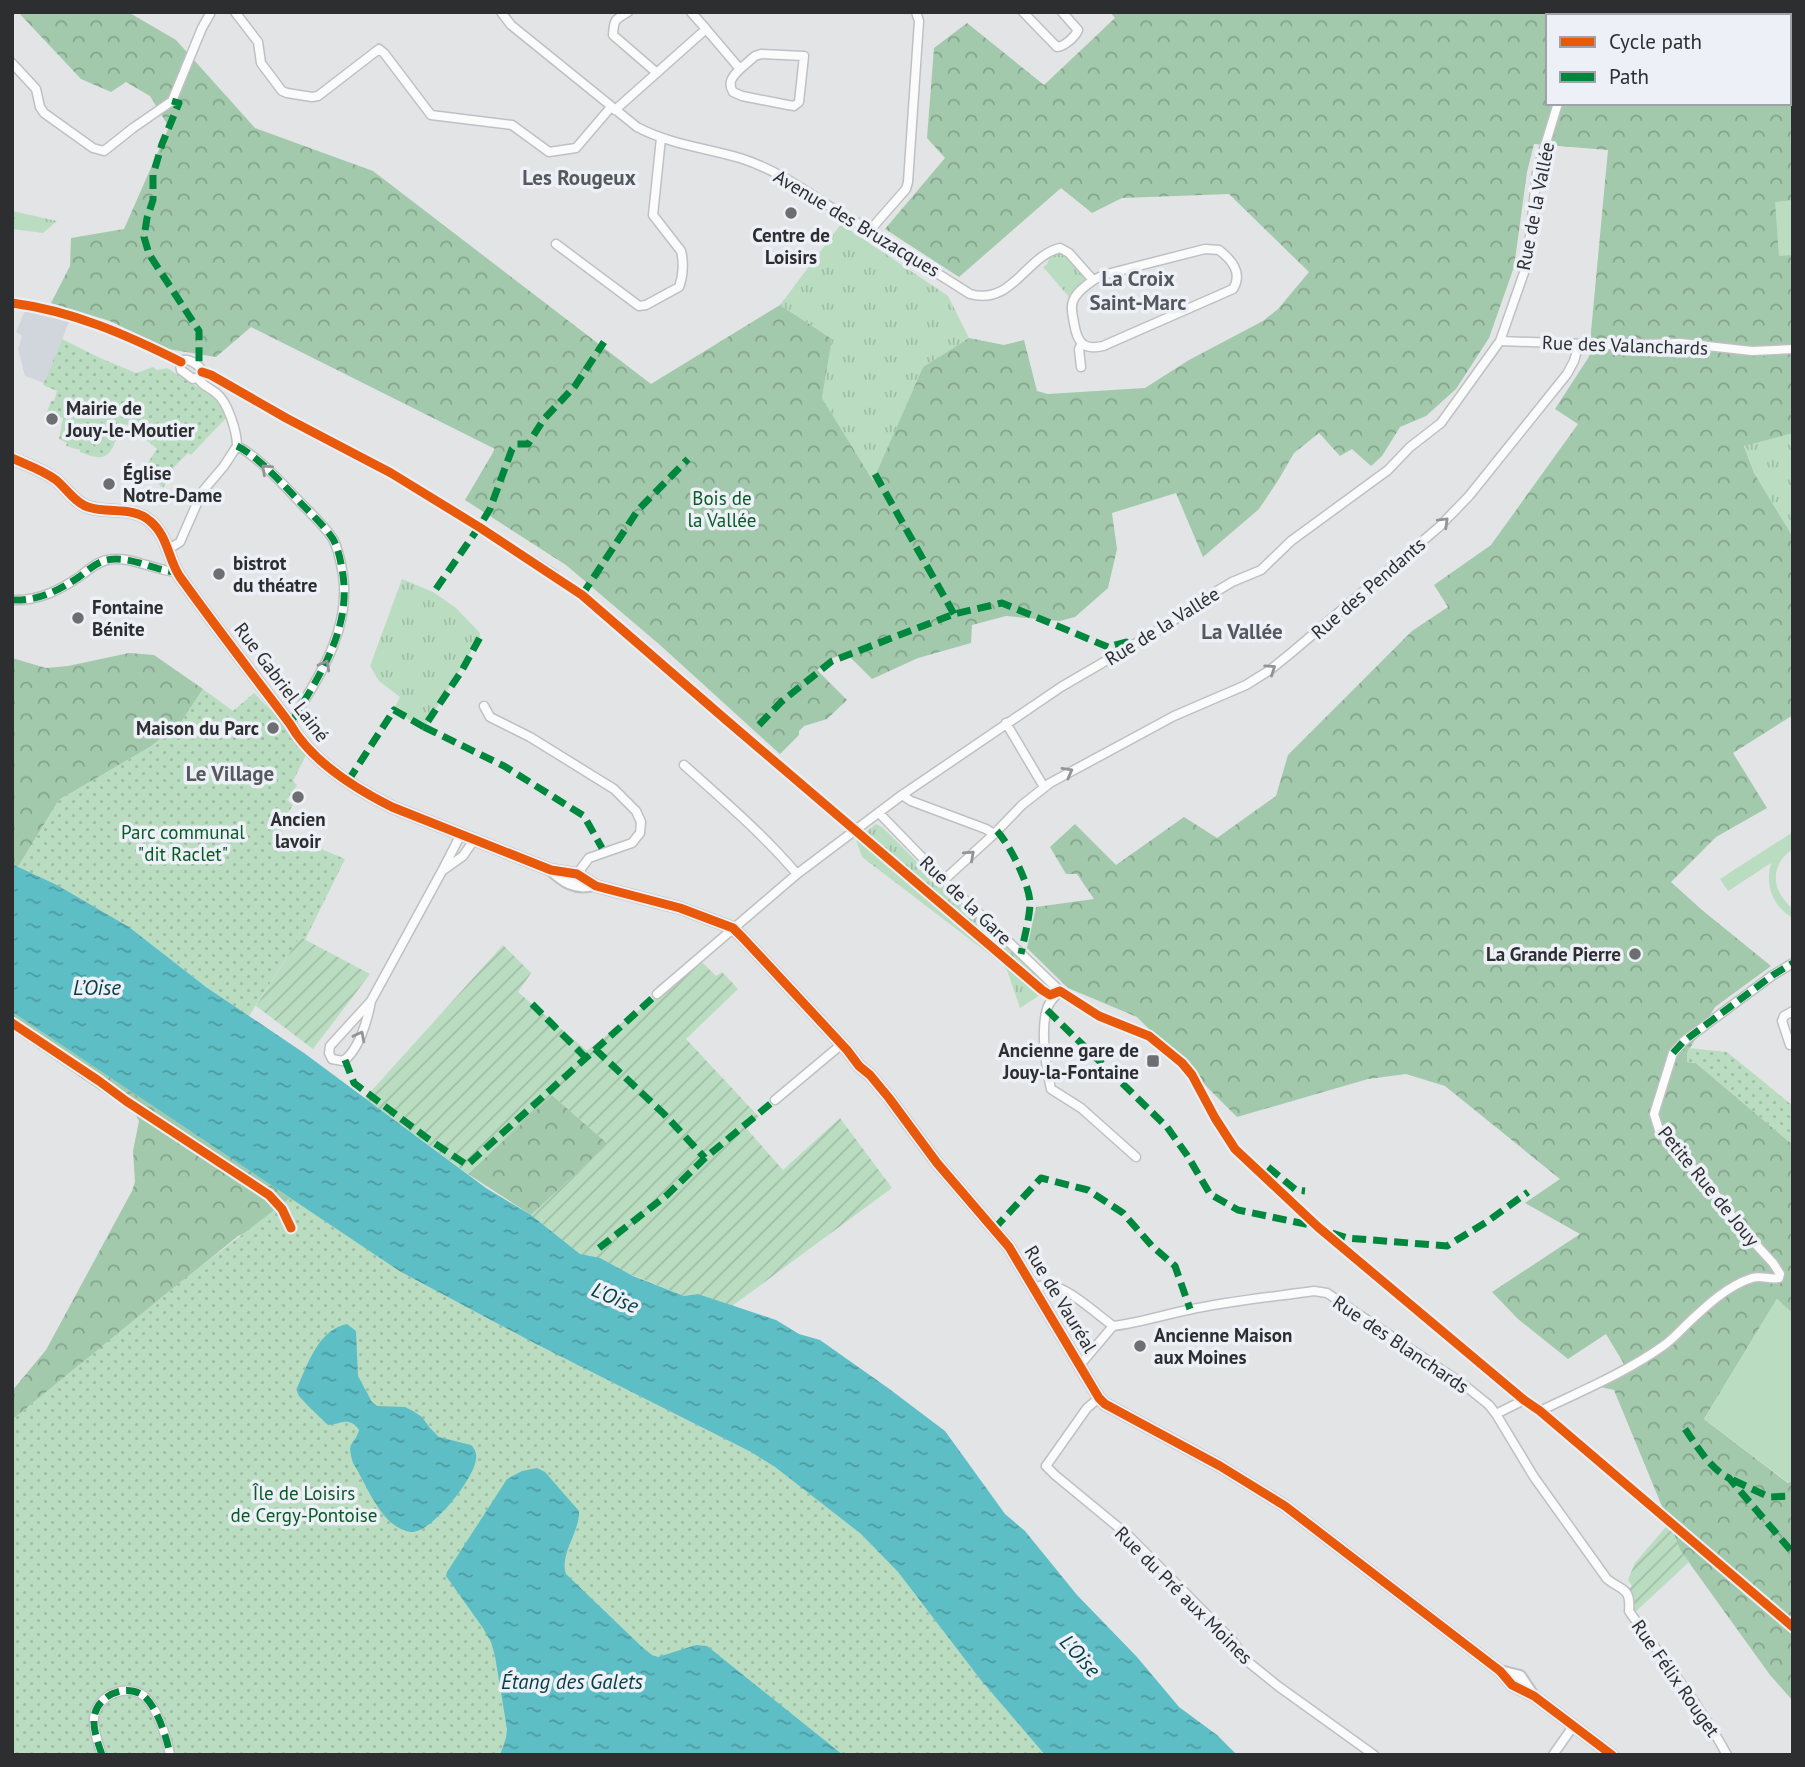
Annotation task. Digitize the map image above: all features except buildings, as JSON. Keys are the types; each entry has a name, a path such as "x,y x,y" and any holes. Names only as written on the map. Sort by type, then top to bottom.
{"street":[{"path":"12,63 36,89 44,113 101,152 172,101 211,12"},
{"path":"235,12 258,42 263,67 282,91 318,96 379,49 432,115 512,125 549,152 576,148 613,109 706,29"},
{"name":"Avenue des Bruzacques","path":"501,12 511,25 637,127 661,138 740,159 779,174 977,296 1004,290 1043,256 1060,248 1069,253 1093,280"},
{"path":"628,12 616,19 613,35 657,73"},
{"path":"691,12 740,69"},
{"path":"872,229 906,189 908,181 919,21 916,12"},
{"path":"1023,12 1057,47 1063,46 1078,30 1062,12"},
{"path":"761,54 804,56 799,102 794,106 737,94 731,89 730,82 740,69 761,54"},
{"name":"Rue de la Vallée","path":"657,994 797,874 902,795 1080,675 1164,628 1232,582 1261,570 1290,541 1388,470 1410,447 1441,423 1500,341 1527,264 1537,172 1557,105"},
{"path":"556,244 639,306 646,305 679,287 681,251 653,215 661,138"},
{"path":"1211,248 1226,256 1238,278 1236,286 1226,293 1103,346 1092,348 1082,343 1076,335 1072,306 1074,297 1093,280 1107,274 1211,248"},
{"path":"12,303 70,315 101,325 181,362 188,360 200,367 201,384 215,392 223,401 237,436 237,446 202,492 180,542 169,549"},
{"name":"Rue des Valanchards","path":"1500,341 1579,344 1680,343 1752,351 1793,349"},
{"path":"1081,367 1079,349 1082,343"},
{"name":"Rue des Pendants","path":"944,880 1044,787 1174,716 1246,685 1292,653 1459,507 1567,374 1579,344"},
{"path":"200,375 391,473 555,575"},
{"path":"237,446 247,451 322,526 333,539 341,565 345,600 333,649 290,724"},
{"name":"Rue Gabriel Lainé","path":"14,463 45,472 80,503 89,507 133,512 144,516 158,529 177,572 299,738 329,767 369,795 392,807 551,870 577,874 593,885"},
{"path":"12,600 25,600 50,593 104,561 128,559 164,572 177,572"},
{"path":"484,706 490,717 530,737 614,789 639,816 641,828 632,844 589,858 577,874"},
{"path":"1006,723 1044,787"},
{"path":"684,765 759,833 797,874"},
{"path":"902,795 994,834"},
{"name":"Rue de la Gare","path":"878,813 1060,991 1099,1016 1149,1037 1182,1063 1192,1075 1235,1149 1318,1227 1539,1411"},
{"path":"371,1001 367,1022 350,1055 343,1060 332,1059 330,1046 371,1001 461,834"},
{"path":"442,872 463,856 474,840"},
{"name":"Rue Gabriel Lainé","path":"551,870 567,883 577,886 593,885 680,908 733,928"},
{"name":"Rue de Vauréal","path":"733,928 885,1092 937,1163 1009,1247 1105,1404 1220,1466 1285,1506 1500,1671 1520,1676 1534,1696 1612,1755"},
{"name":"Petite Rue de Jouy","path":"1539,1411 1633,1365 1666,1345 1708,1304 1732,1288 1752,1278 1779,1278 1780,1274 1773,1263 1740,1227 1709,1186 1660,1133 1654,1114 1673,1053 1684,1041 1793,963"},
{"path":"1060,991 1051,1001 1045,1022 1045,1060 1051,1089 1081,1108 1136,1157"},
{"path":"1790,1045 1782,1021 1784,1016 1793,1011"},
{"path":"775,1100 842,1044"},
{"path":"1034,1288 1040,1285 1055,1286 1113,1326 1080,1365"},
{"name":"Rue des Blanchards","path":"1113,1326 1132,1324 1190,1309 1320,1290 1462,1384 1489,1405 1552,1503"},
{"name":"Rue du Pré aux Moines","path":"1099,1398 1087,1408 1046,1466 1129,1536 1232,1640 1247,1661 1374,1755"},
{"path":"1496,1414 1524,1401"},
{"name":"Rue Félix Rouget","path":"1552,1503 1607,1579 1626,1591 1630,1602 1629,1611 1686,1688 1727,1755"},
{"path":"102,1755 94,1724 95,1711 110,1695 130,1690 143,1695 151,1706 163,1731 170,1755"},
{"path":"1553,1755 1574,1725"}],"shaded area":[{"path":"25,311 69,322 44,383 25,376 18,349 22,336 16,332"}],"green space":[{"name":"Bois de la Vallée","path":"18,12 128,12 176,40 255,128 373,171 651,384 780,305 832,339 822,398 873,481 923,367 969,338 1004,345 1024,340 1037,391 1048,394 1145,388 1189,360 1263,321 1278,309 1309,272 1229,194 1122,198 1092,213 1061,188 959,277 885,229 945,158 927,138 934,48 967,23 1044,85 1115,18 1110,12 1793,12 1793,433 1744,446 1754,473 1793,537 1793,715 1733,753 1767,808 1716,837 1671,882 1771,966 1715,1007 1687,1053 1687,1062 1696,1063 1793,1145 1793,1314 1777,1299 1704,1419 1788,1483 1793,1480 1793,1701 1770,1675 1680,1550 1614,1390 1586,1384 1624,1364 1606,1334 1568,1359 1518,1319 1492,1292 1580,1234 1525,1203 1560,1179 1445,1086 1406,1074 1368,1079 1237,1117 1137,1017 1068,988 1027,948 1036,907 1094,899 1077,874 1066,874 1050,847 1075,824 1116,865 1184,817 1217,838 1276,796 1288,755 1412,631 1448,607 1434,585 1491,545 1578,424 1555,409 1592,352 1591,332 1608,150 1534,144 1527,172 1514,267 1489,338 1456,389 1426,416 1400,427 1382,456 1371,466 1352,449 1340,456 1319,433 1294,453 1259,509 1203,557 1176,493 1112,513 1117,549 1108,588 1075,617 1060,621 1006,616 972,625 971,643 918,658 872,679 846,653 830,659 817,670 847,700 827,719 804,726 780,754 660,645 566,565 465,500 495,449 251,327 216,357 168,349 110,321 51,303 70,266 71,238 124,229 169,127 150,96 126,82 111,92 81,79"},
{"path":"1793,200 1793,255 1779,256 1775,202"},
{"path":"12,211 57,221 43,233 12,229"},
{"path":"841,224 948,296 969,338 923,367 873,482 822,398 832,339 780,305"},
{"path":"1059,252 1064,253 1085,279 1083,285 1070,298 1043,267 1050,257"},
{"path":"62,339 136,373 153,367 157,370 167,368 217,399 226,418 191,455 188,453 173,468 163,488 143,470 157,449 132,427 125,424 110,452 105,456 91,456 66,446 67,443 59,439 63,418 47,412 57,391 43,385"},
{"path":"1793,432 1793,537 1754,473 1744,445"},
{"path":"402,579 433,592 456,608 480,633 423,730 394,709 400,697 379,681 370,666"},
{"path":"129,653 154,655 203,689 180,724 150,747 59,800 18,867 12,864 12,658 46,668"},
{"name":"Parc communal \"dit Raclet\"","path":"203,689 233,711 254,693 290,730 306,755 293,781 297,785 287,800 293,805 283,822 282,833 288,838 345,859 305,940 300,937 249,1016 206,987 129,927 57,885 18,867 59,800 150,747 180,724"},
{"path":"876,824 1048,985 1040,995 1020,1008 1007,970 1001,963 862,857 856,840"},
{"path":"1793,832 1793,849 1780,863 1776,878 1780,894 1793,909 1793,918 1780,907 1772,894 1769,879 1771,863 1728,891 1720,879"},
{"path":"300,937 370,974 313,1049 256,1006"},
{"path":"503,945 531,973 518,992 587,1051 701,961 716,976 722,972 738,989 686,1039 759,1117 746,1128 783,1170 840,1118 892,1188 732,1306 698,1294 684,1296 580,1254 531,1215 608,1144 552,1095 468,1174 365,1098"},
{"path":"12,1012 401,1272 1045,1755 277,1220 238,1236 12,1420 12,1391 46,1350 132,1191 135,1182 133,1151 139,1121 135,1114 12,1031"},
{"path":"1689,1048 1727,1052 1793,1106 1793,1145 1696,1063 1687,1062"},
{"path":"552,1095 608,1144 531,1215 468,1174"},
{"name":"Île de Loisirs de Cergy-Pontoise","path":"290,1198 401,1272 536,1344 751,1452 775,1467 861,1534 898,1572 980,1679 1045,1755 12,1755 12,1420 179,1283"},
{"path":"1777,1299 1793,1314 1793,1480 1789,1483 1704,1419"},
{"path":"1670,1522 1680,1550 1689,1562 1632,1615 1626,1591 1632,1586 1628,1580 1635,1563"}],"water":[{"name":"L’Oise","path":"12,864 57,885 129,927 206,987 304,1053 486,1188 531,1215 580,1254 600,1258 633,1276 684,1296 698,1294 776,1320 799,1334 820,1340 888,1388 945,1431 1005,1514 1025,1531 1077,1595 1137,1657 1179,1707 1217,1735 1237,1755 1045,1755 980,1679 898,1572 861,1534 775,1467 751,1452 536,1344 401,1272 12,1012"},
{"path":"347,1324 356,1331 358,1376 372,1402 377,1406 405,1407 422,1417 439,1437 471,1445 475,1451 474,1468 460,1491 429,1525 419,1531 400,1529 376,1504 351,1456 351,1447 359,1430 352,1423 328,1425 299,1396 297,1388 315,1349 328,1333"},
{"name":"Étang des Galets","path":"537,1468 545,1472 579,1511 565,1559 566,1574 642,1647 658,1657 696,1645 707,1646 843,1755 500,1755 507,1729 491,1642 446,1576 507,1479 522,1471"}],"marked path":[{"path":"172,101 179,103 153,175 153,200 144,237 149,254 199,331 199,367"},
{"path":"436,589 490,509 512,449 517,444 528,444 544,419 575,386 604,342"},
{"path":"237,446 268,470 325,529 335,543 343,575 344,596 337,635 321,671 290,724"},
{"path":"582,595 638,510 688,459"},
{"path":"875,474 954,614"},
{"path":"12,600 30,599 55,591 96,564 107,560 134,561 177,572"},
{"path":"759,725 781,702 832,661 954,614 1002,603 1108,647 1126,642 1131,648"},
{"path":"348,781 394,710 424,727 461,672 483,632"},
{"path":"424,727 504,766 584,816 602,848"},
{"path":"997,831 1019,866 1029,897 1029,917 1021,954"},
{"path":"1673,1053 1684,1041 1793,963"},
{"path":"345,1060 354,1083 467,1165 657,994"},
{"path":"532,1004 586,1058"},
{"path":"1047,1010 1167,1127 1210,1194 1238,1210 1315,1226"},
{"path":"595,1049 664,1114 705,1158"},
{"path":"599,1248 667,1195 705,1158 775,1100"},
{"path":"1268,1167 1296,1190 1305,1191"},
{"path":"994,1229 1041,1178 1088,1190 1123,1213 1152,1246 1175,1266 1190,1309"},
{"path":"1332,1233 1347,1238 1447,1246 1528,1192"},
{"path":"1685,1429 1710,1463 1729,1478 1793,1553"},
{"path":"1733,1480 1769,1497 1793,1496"},
{"path":"102,1755 94,1727 96,1710 106,1698 129,1690 144,1696 153,1707 170,1755"}],"cycle path":[{"path":"12,303 57,312 99,325 181,362"},
{"path":"202,372 391,473 582,595 1042,990 1050,995 1060,991 1099,1016 1149,1036 1182,1063 1192,1075 1235,1149 1318,1227 1540,1411 1793,1627"},
{"path":"12,458 51,476 83,505 136,513 150,521 161,534 180,577 299,737 321,762 349,782 392,807 551,870 577,874 596,886 680,908 733,928 870,1075 937,1163 1009,1247 1105,1404 1220,1466 1285,1506 1500,1671 1512,1685 1534,1696 1612,1755"},
{"path":"12,1023 269,1195 282,1209 291,1228"}],"place":[{"name":"Centre de Loisirs","path":"791,213"},
{"name":"Mairie de Jouy-le-Moutier","path":"52,419"},
{"name":"Église Notre-Dame","path":"109,484"},
{"name":"bistrot du théatre","path":"219,574"},
{"name":"Fontaine Bénite","path":"78,618"},
{"name":"Maison du Parc","path":"273,728"},
{"name":"Ancien lavoir","path":"298,797"},
{"name":"La Grande Pierre","path":"1635,954"},
{"name":"Ancienne gare de Jouy-la-Fontaine","path":"1153,1061"},
{"name":"Ancienne Maison aux Moines","path":"1140,1346"}],"district":[{"name":"Les Rougeux","path":"579,178"},
{"name":"La Croix Saint-Marc","path":"1138,291"},
{"name":"La Vallée","path":"1242,632"},
{"name":"Le Village","path":"230,774"}],"water label":[{"name":"L'Oise","path":"615,1298"},
{"name":"L'Oise","path":"1080,1656"}]}
